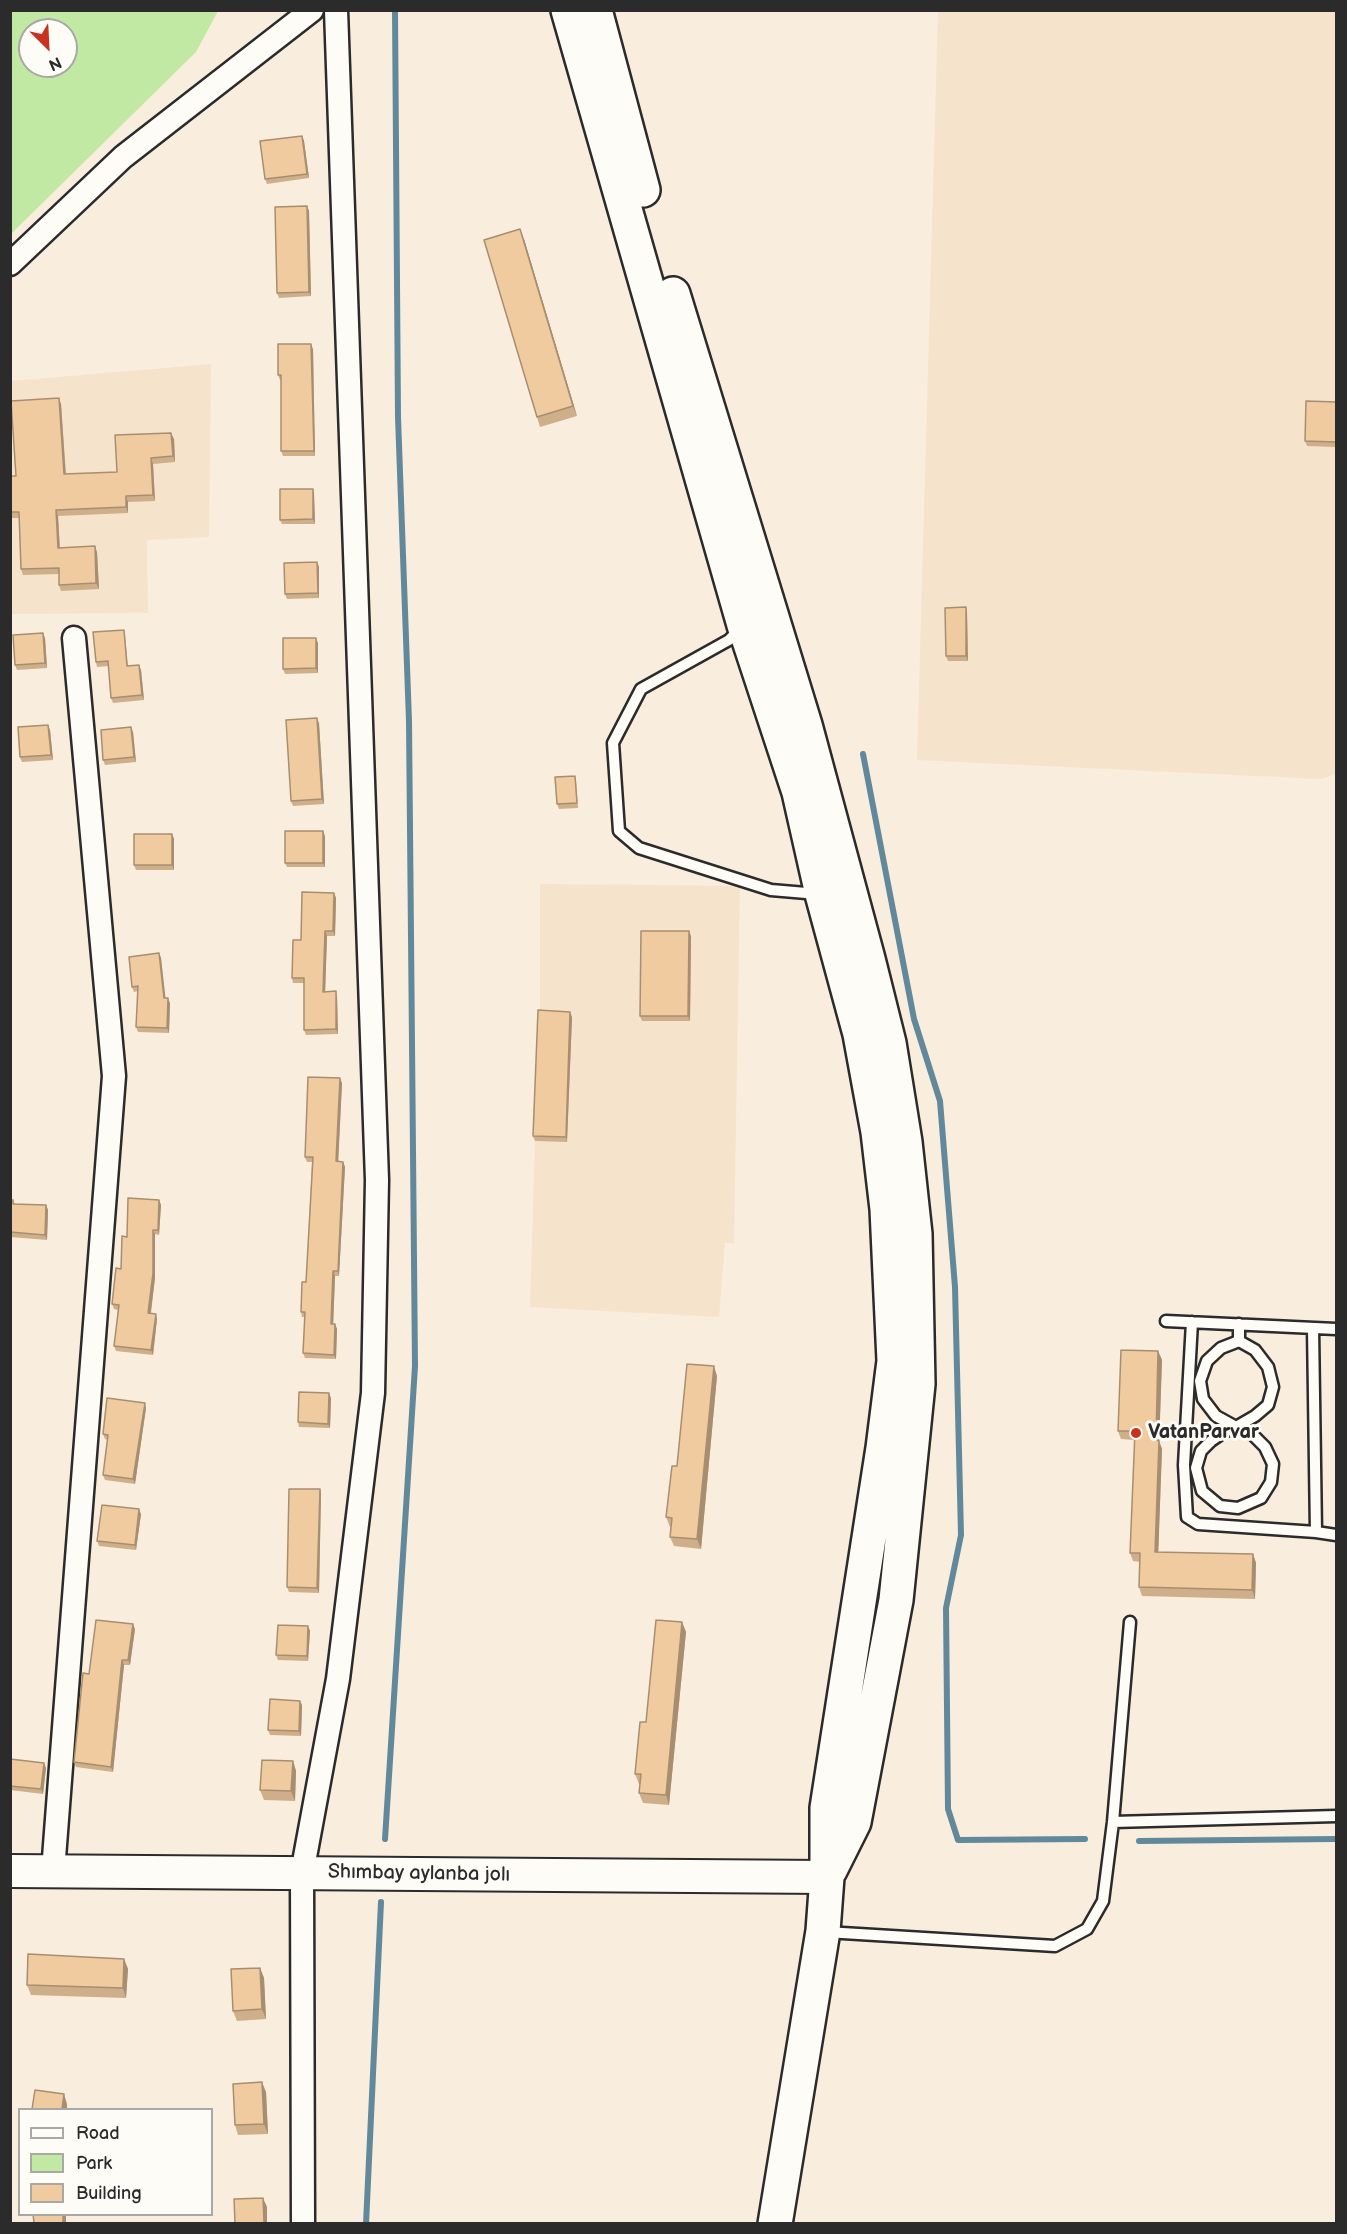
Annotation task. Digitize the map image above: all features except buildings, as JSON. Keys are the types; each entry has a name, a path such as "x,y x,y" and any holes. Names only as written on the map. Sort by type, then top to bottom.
{"main road":[{"path":"568,10 744,625 799,792 822,894 860,1034 878,1132 887,1209 894,1361 883,1448 827,1808 827,1877 823,1931 775,2223"},
{"path":"595,10 655,235 805,725 889,1043 905,1142 915,1234 919,1334 918,1384 908,1491 896,1600 854,1822 827,1877"},
{"name":"Shımbay aylanba jolı","path":"10,1871 827,1877"}],"street":[{"path":"10,264 123,157 312,10"},
{"path":"303,2223 302,1873 338,1679 373,1393 376,1192 336,10"},
{"path":"52,1870 114,1076 74,638"}],"lane":[{"path":"744,625 729,640 641,689 614,742 619,831 639,848 771,891 822,894"},
{"path":"1166,1321 1336,1329"},
{"path":"1192,1322 1184,1465 1187,1517 1198,1524 1336,1535"},
{"path":"1239,1324 1239,1341"},
{"path":"1313,1328 1316,1532"},
{"path":"1239,1341 1221,1348 1208,1361 1200,1381 1203,1399 1216,1416 1236,1426 1253,1435 1265,1447 1273,1464 1271,1482 1261,1498 1238,1508 1220,1506 1202,1491 1196,1468 1201,1451 1211,1440 1236,1426 1255,1416 1268,1405 1273,1387 1268,1367 1255,1350 1239,1341"},
{"path":"823,1931 1055,1946 1087,1929 1103,1901 1113,1822 1130,1622"},
{"path":"1113,1822 1336,1816"}],"shaded area":[{"path":"938,11 1336,11 1336,774 1320,779 917,760"},
{"path":"211,364 209,537 147,540 148,613 11,614 11,381"},
{"path":"540,884 740,886 734,1243 725,1243 719,1317 530,1307 535,1141 567,1142 540,1015"}],"green space":[{"path":"11,10 218,11 196,52 11,234"}],"waterway":[{"path":"385,1839 415,1366 409,721 398,417 395,10"},
{"path":"863,754 914,1019 940,1101 955,1287 961,1535 946,1608 948,1809 958,1840 1085,1839"},
{"path":"1139,1841 1336,1839"},
{"path":"366,2224 381,1902"}],"place":[{"name":"VatanParvar","path":"1136,1433"}]}
